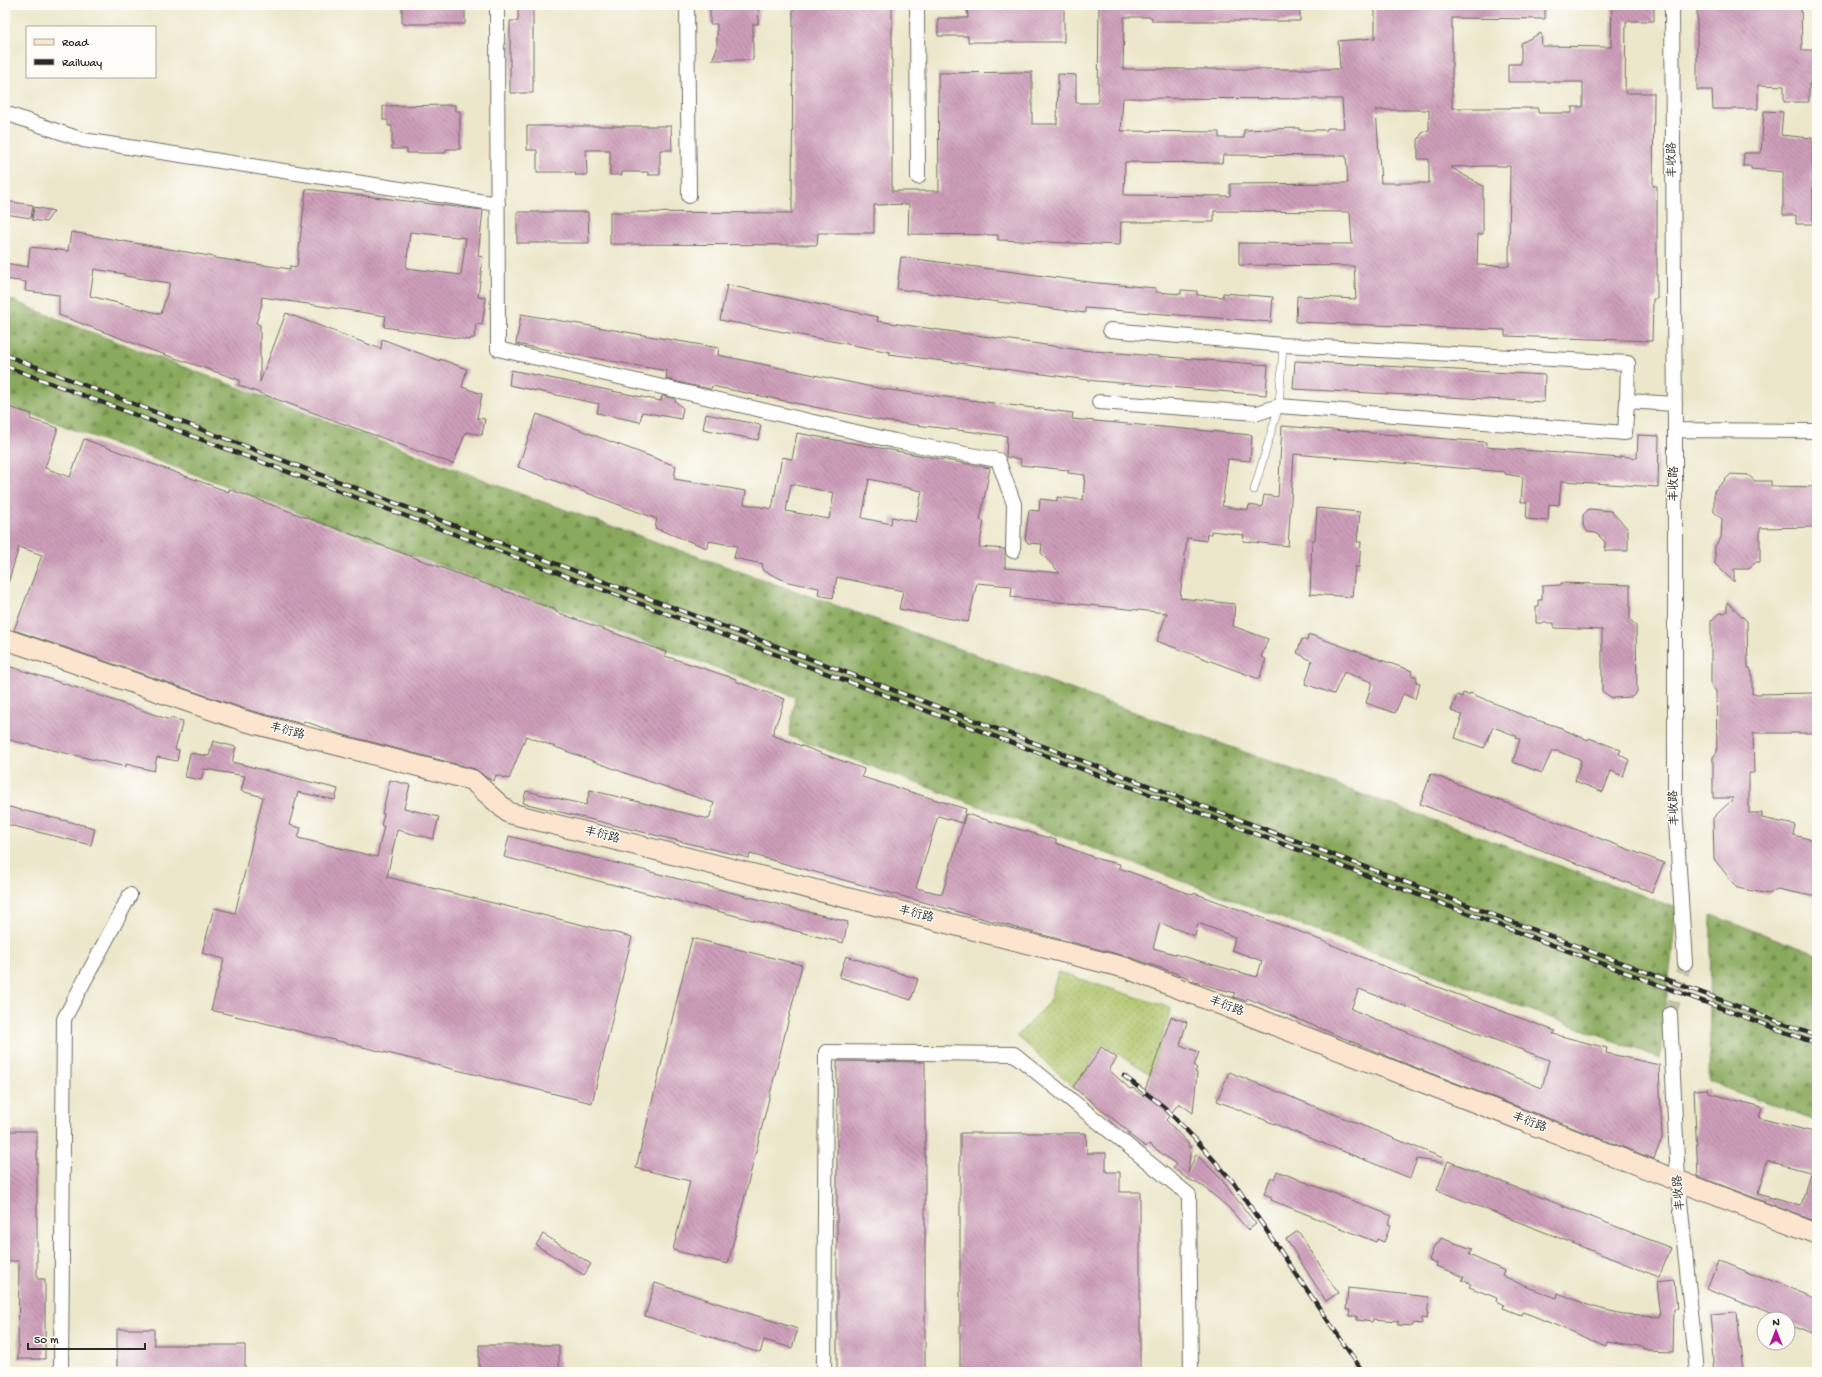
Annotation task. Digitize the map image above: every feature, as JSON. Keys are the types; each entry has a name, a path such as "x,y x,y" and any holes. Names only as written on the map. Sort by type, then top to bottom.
{"street":[{"path":"497,5 498,349 895,441 998,460 1014,504 1013,551"},
{"path":"687,5 689,196"},
{"path":"918,5 918,177"},
{"name":"丰收路","path":"1672,5 1675,404 1675,806 1685,963"},
{"path":"5,113 83,140 498,204"},
{"path":"1100,402 1258,413 1279,406 1624,433 1628,363 1283,345 1110,330"},
{"path":"1627,401 1675,404"},
{"path":"1675,430 1817,431"},
{"name":"丰衍路","path":"5,639 245,721 472,780 509,813 1126,968 1817,1234"},
{"path":"62,1372 64,1019 130,895"},
{"name":"丰收路","path":"1670,1014 1678,1181 1697,1372"},
{"path":"824,1372 826,1052 1014,1054 1089,1116 1189,1195 1191,1372"}],"lane":[{"path":"1254,490 1279,406 1283,345"}],"green space":[{"path":"5,297 67,323 521,494 979,656 1677,908 1660,1058 789,736 795,697 5,404"},
{"path":"1711,915 1817,954 1817,1122 1709,1082"},
{"path":"1058,972 1171,1008 1151,1074 1102,1044 1075,1088 1017,1036 1049,1002"}],"building":[{"path":"402,5 465,5 465,24 402,24"},
{"path":"518,5 533,5 533,93 510,93 510,21 518,21"},
{"path":"710,5 759,5 758,24 753,24 753,60 712,60 717,49 717,24 710,24"},
{"path":"793,5 892,5 892,191 939,191 938,73 1032,72 1032,124 1057,124 1058,74 1076,75 1076,103 1098,103 1099,5 1300,5 1300,21 1152,21 1152,17 1124,17 1123,69 1340,69 1338,41 1375,38 1375,5 1545,5 1545,19 1452,18 1452,108 1538,108 1538,113 1572,113 1572,107 1583,107 1583,82 1508,82 1508,64 1521,64 1521,43 1541,33 1542,46 1611,47 1612,5 1654,5 1654,21 1626,21 1625,93 1654,93 1653,186 1657,186 1657,299 1653,299 1652,341 1505,336 1505,330 1296,322 1297,296 1356,299 1354,266 1239,265 1239,243 1352,244 1350,212 1214,211 1214,222 1121,222 1120,245 998,240 998,235 908,234 909,204 874,205 874,233 818,233 817,245 610,244 610,212 792,213","holes":["1123,98 1342,99 1344,128 1327,128 1327,130 1299,130 1299,128 1244,130 1244,138 1219,138 1219,132 1121,131","1376,110 1429,110 1429,130 1422,133 1418,140 1418,159 1429,159 1429,183 1381,183","1223,155 1346,156 1348,183 1230,184 1230,196 1124,195 1125,162 1222,163","1510,166 1509,266 1477,265 1478,234 1483,234 1483,186 1450,167"]},
{"path":"967,5 1064,5 1064,42 968,42 968,36 938,36 938,18 968,18"},
{"path":"1697,5 1801,5 1802,50 1817,50 1817,84 1809,84 1809,102 1784,102 1784,86 1758,85 1758,109 1713,109 1712,90 1697,90"},
{"path":"455,105 455,111 460,111 460,149 446,149 446,153 407,153 407,149 392,149 392,126 388,126 388,120 383,120 383,106"},
{"path":"1764,111 1783,112 1781,135 1812,138 1813,224 1796,224 1796,215 1783,215 1783,172 1751,169 1751,166 1743,166 1744,153 1761,153"},
{"path":"527,126 671,126 672,150 660,150 660,175 648,175 648,172 622,172 622,175 610,175 610,150 586,150 587,175 575,175 575,172 537,172 537,150 527,150"},
{"path":"306,189 483,210 478,256 483,257 478,297 486,298 482,325 476,324 474,338 471,338 470,340 384,327 386,316 262,297 262,304 256,323 260,325 260,382 286,313 381,349 382,339 440,361 440,359 467,369 462,387 482,394 477,418 485,419 482,435 466,432 453,464 238,385 240,380 154,351 59,315 59,295 25,291 26,282 5,279 5,263 28,267 30,247 68,251 71,232 215,258 290,269 290,266 297,267","holes":["410,232 466,238 461,275 406,268","94,269 125,274 125,276 170,283 161,314 90,296"]},
{"path":"5,201 33,205 31,218 5,214"},
{"path":"34,207 54,211 46,222 32,220"},
{"path":"517,212 588,212 589,243 517,243"},
{"path":"901,257 1097,283 1156,288 1155,292 1181,294 1181,290 1197,291 1197,295 1223,297 1223,293 1273,297 1271,322 1085,308 1085,313 897,289"},
{"path":"727,285 878,317 877,321 1081,350 1268,365 1266,395 1096,381 889,354 890,352 720,320"},
{"path":"521,314 719,348 718,355 882,389 1073,413 1072,419 1252,435 1250,461 1228,459 1222,506 1248,510 1249,505 1262,507 1264,495 1278,497 1282,426 1486,442 1486,447 1620,458 1620,456 1637,458 1638,435 1659,436 1658,487 1561,481 1559,505 1549,504 1548,521 1526,519 1527,502 1521,502 1523,477 1505,474 1505,472 1294,454 1288,546 1243,541 1244,535 1211,531 1211,534 1207,534 1206,541 1187,538 1180,598 1235,604 1233,626 1268,639 1261,657 1266,659 1259,679 1157,641 1167,613 1011,597 1012,586 977,583 968,622 899,609 903,591 837,577 833,598 818,595 819,588 788,582 762,570 763,564 734,558 737,546 708,541 707,548 655,528 657,519 518,467 537,414 676,466 674,479 746,491 744,504 772,509 782,457 792,459 797,433 990,468 980,520 984,521 979,547 1005,549 1005,568 1060,573 1041,553 1042,544 1028,543 1025,539 1029,510 1039,511 1040,499 1057,501 1057,497 1083,500 1085,475 1068,473 1068,470 1020,465 1021,459 1006,457 1007,436 883,421 712,386 711,389 666,379 667,371 516,344","holes":["869,479 922,491 916,522 892,517 891,524 862,518","791,484 834,493 829,519 786,511"]},
{"path":"1295,361 1545,375 1544,402 1293,389"},
{"path":"511,370 661,401 662,396 675,399 675,401 683,408 681,419 642,412 640,422 597,413 599,404 509,385"},
{"path":"5,406 32,414 30,419 58,428 45,468 70,477 84,439 229,492 229,489 556,610 556,612 666,652 665,656 736,679 735,681 785,699 772,735 864,769 862,777 966,809 962,823 938,816 916,888 942,894 966,814 1056,840 1056,843 1101,860 1120,864 1119,868 1193,895 1194,893 1298,931 1408,976 1555,1031 1553,1034 1607,1048 1606,1053 1659,1065 1662,1138 1654,1159 1399,1061 1247,998 1246,1001 1233,997 1235,993 1191,981 1189,978 1129,957 1024,930 750,854 749,858 523,803 526,791 586,805 590,790 709,819 714,803 636,777 526,736 509,779 496,775 494,781 487,778 475,769 337,733 304,721 303,724 248,710 14,630 42,555 19,547 8,583 5,583","holes":["1160,923 1195,936 1198,923 1235,937 1232,950 1262,961 1257,977 1153,948","1359,989 1549,1060 1542,1088 1351,1009"]},
{"path":"706,414 761,425 758,440 703,429"},
{"path":"1731,474 1748,475 1755,481 1771,481 1771,486 1816,487 1817,491 1816,527 1760,528 1760,562 1756,562 1749,569 1734,569 1734,582 1715,564 1715,546 1721,538 1722,519 1714,512 1714,491"},
{"path":"1317,508 1360,512 1357,542 1361,542 1359,567 1355,567 1352,597 1310,594 1312,540 1315,540"},
{"path":"1589,509 1611,511 1628,529 1628,551 1605,551 1605,542 1596,533 1588,532 1583,526 1583,515"},
{"path":"1561,583 1630,585 1630,619 1636,626 1637,692 1632,697 1612,698 1602,691 1602,630 1554,628 1554,623 1536,623 1536,607 1538,607 1538,600 1542,600 1542,586 1561,585"},
{"path":"1727,602 1747,621 1748,668 1750,668 1752,674 1752,694 1817,693 1817,733 1753,733 1754,773 1749,773 1749,813 1762,813 1762,818 1795,825 1793,835 1817,841 1817,897 1777,889 1769,894 1737,888 1714,859 1713,818 1734,798 1713,798 1713,757 1717,752 1716,691 1711,685 1711,621 1718,614 1727,612"},
{"path":"1311,635 1412,671 1411,675 1417,677 1416,682 1420,683 1415,699 1403,694 1395,713 1366,703 1372,682 1344,672 1334,694 1305,684 1312,661 1297,653 1302,639 1307,641 1308,636"},
{"path":"5,665 81,689 170,720 170,718 183,721 175,749 179,750 177,761 157,757 154,771 126,764 126,767 5,739"},
{"path":"1463,693 1469,695 1470,693 1527,717 1562,728 1588,740 1589,738 1621,750 1619,754 1629,760 1623,776 1611,771 1603,792 1575,781 1581,760 1557,751 1552,751 1542,773 1513,762 1520,739 1516,738 1517,736 1493,727 1484,748 1455,738 1462,715 1451,711 1457,695 1462,697"},
{"path":"213,741 236,747 232,762 338,789 335,800 298,792 289,825 301,828 298,838 377,857 384,826 381,826 384,814 382,814 390,780 410,785 404,808 439,817 433,839 397,830 387,877 632,937 592,1103 211,1010 224,959 202,953 214,908 235,913 263,797 241,791 245,776 204,769 201,780 185,777 190,753 209,756"},
{"path":"1431,774 1664,863 1652,892 1420,804"},
{"path":"5,806 95,828 91,845 5,824"},
{"path":"509,836 848,922 843,943 504,857"},
{"path":"692,938 802,965 728,1264 673,1250 690,1181 636,1168"},
{"path":"846,956 918,979 911,1000 839,977"},
{"path":"1171,1017 1187,1022 1180,1045 1199,1052 1194,1066 1197,1068 1195,1072 1197,1073 1193,1113 1179,1103 1166,1120 1189,1144 1189,1148 1191,1145 1188,1173 1196,1154 1221,1179 1256,1224 1248,1230 1229,1208 1204,1187 1186,1178 1173,1168 1176,1164 1149,1144 1146,1147 1127,1133 1131,1133 1073,1087 1101,1047 1117,1058 1109,1070 1130,1089 1133,1088 1143,1096"},
{"path":"837,1061 925,1062 925,1372 837,1372"},
{"path":"1229,1072 1443,1158 1442,1163 1417,1159 1410,1178 1217,1101"},
{"path":"1708,1089 1709,1093 1762,1107 1759,1118 1817,1133 1817,1222 1698,1176 1694,1090","holes":["1767,1161 1810,1172 1801,1206 1758,1194"]},
{"path":"5,1131 37,1131 37,1279 45,1279 45,1359 18,1359 19,1261 5,1261"},
{"path":"960,1133 1086,1133 1087,1153 1106,1153 1106,1172 1120,1172 1120,1192 1140,1192 1140,1372 960,1372"},
{"path":"1448,1161 1671,1248 1659,1277 1437,1190"},
{"path":"1277,1171 1392,1216 1388,1224 1391,1225 1384,1242 1377,1239 1376,1242 1271,1200 1272,1197 1264,1194 1271,1177 1274,1179"},
{"path":"1298,1231 1338,1293 1326,1301 1286,1239"},
{"path":"543,1234 591,1264 584,1275 536,1245"},
{"path":"1441,1238 1472,1249 1469,1255 1505,1271 1503,1276 1525,1286 1557,1298 1558,1293 1593,1307 1623,1314 1660,1316 1656,1283 1674,1281 1677,1309 1673,1309 1672,1351 1644,1350 1644,1348 1607,1342 1606,1346 1531,1315 1522,1312 1521,1315 1503,1308 1504,1305 1496,1301 1497,1298 1469,1287 1471,1284 1462,1280 1464,1277 1436,1266 1437,1263 1429,1260 1435,1244 1438,1244"},
{"path":"1718,1260 1817,1300 1817,1334 1796,1325 1796,1311 1762,1311 1707,1289"},
{"path":"655,1283 798,1329 792,1348 764,1340 760,1353 645,1316"},
{"path":"1348,1288 1429,1297 1427,1319 1422,1318 1422,1324 1413,1323 1413,1326 1398,1325 1398,1321 1373,1319 1372,1322 1357,1320 1357,1316 1349,1316 1350,1310 1346,1310"},
{"path":"1737,1312 1743,1372 1715,1372 1710,1314"},
{"path":"117,1329 154,1329 154,1345 245,1345 245,1372 117,1372"},
{"path":"479,1345 559,1345 559,1372 479,1372"}],"tunnel":[{"path":"1670,1014 1685,963"}],"railway":[{"path":"5,355 514,548 1817,1036"},
{"path":"5,366 1817,1044"},
{"path":"1124,1076 1164,1107 1234,1183 1363,1372"}]}
